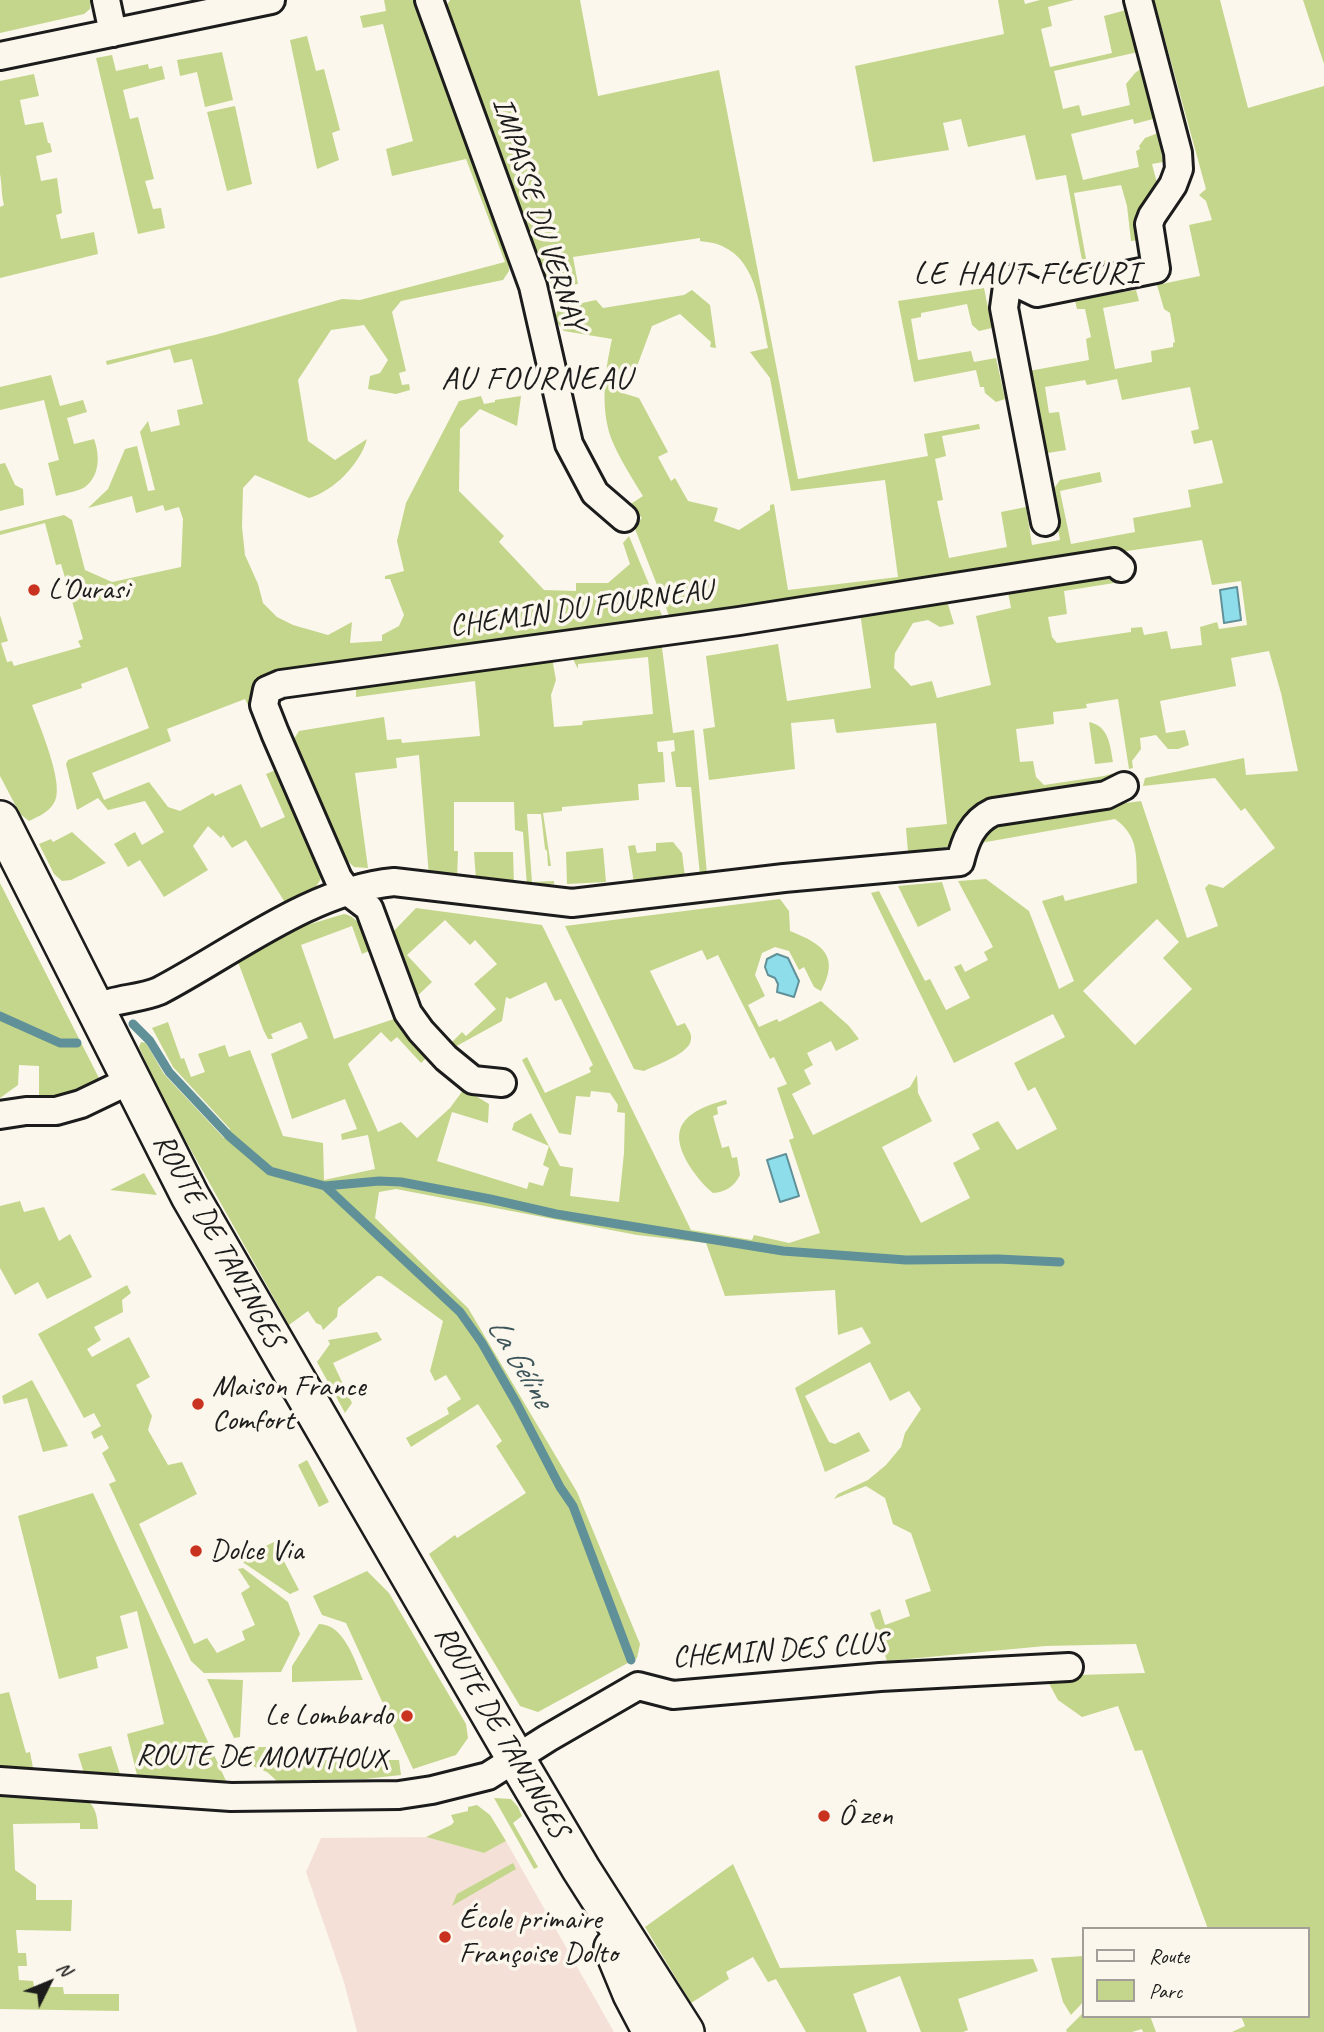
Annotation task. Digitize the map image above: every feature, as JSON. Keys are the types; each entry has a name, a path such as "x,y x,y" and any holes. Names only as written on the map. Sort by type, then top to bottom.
{"main road":[{"name":"ROUTE DE TANINGES","path":"0,820 190,1196 516,1759 685,2032"},
{"name":"ROUTE DE TANINGES","path":"582,1869 632,1994 652,2032"}],"street":[{"path":"106,0 113,33"},
{"name":"IMPASSE DU VERNAY","path":"429,0 533,286 569,444 595,493 624,517"},
{"path":"1045,522 1003,308 1008,279 1037,293 1156,269 1149,224 1173,185 1179,169 1178,153 1138,0"},
{"path":"0,56 264,1"},
{"name":"CHEMIN DU FOURNEAU","path":"348,892 338,878 264,705 267,690 273,687 749,620 1114,562 1121,568"},
{"path":"95,1009 107,1002 136,999 159,991 281,920 373,884 394,882 541,902 572,903 784,878 960,862 970,831 993,812 1106,795 1124,786"},
{"path":"348,892 369,908 408,1013 421,1031 446,1058 473,1080 502,1083"},
{"path":"0,1115 26,1111 56,1111 81,1104 131,1080"},
{"name":"CHEMIN DES CLUS","path":"516,1759 638,1686 673,1695 880,1677 1069,1667"},
{"name":"ROUTE DE MONTHOUX","path":"0,1781 230,1797 399,1795 480,1779 516,1759"}],"shaded area":[{"name":"École primaire Françoise Dolto","path":"426,1837 484,1853 506,1841 614,2032 357,2032 344,1982 306,1872 321,1838"}],"green space":[{"path":"0,0 91,0 90,9 84,14 0,33"},
{"path":"384,0 418,0 508,249 509,271 503,280 401,301 392,312 406,371 399,373 402,385 409,384 410,390 396,394 368,389 370,376 380,373 388,360 364,325 331,330 298,380 308,441 335,460 367,439 359,458 345,475 328,489 309,498 255,475 243,488 242,527 245,555 263,603 277,617 293,625 328,635 352,622 350,643 382,641 382,635 399,626 404,615 390,579 385,579 385,576 404,571 397,541 406,503 459,401 481,396 484,404 521,396 517,426 480,409 460,429 459,491 504,536 499,542 544,590 576,591 576,583 608,583 630,564 623,543 629,536 663,618 256,678 250,697 268,747 245,699 167,729 171,741 92,773 104,800 149,782 168,807 180,811 213,793 215,796 241,784 261,828 285,817 266,774 278,769 322,875 320,881 308,894 286,904 246,840 232,848 223,835 221,838 208,826 193,846 208,870 164,897 140,860 128,867 114,844 135,832 142,845 164,832 145,801 108,810 98,798 77,810 66,764 68,760 149,728 127,667 81,684 82,688 32,705 56,781 55,801 47,811 29,821 20,814 0,776 0,615 8,641 1,643 7,662 12,661 14,666 81,647 78,641 83,639 61,564 56,565 45,523 0,535 0,531 64,515 72,520 85,570 112,582 181,567 183,519 179,507 165,511 163,505 136,513 132,496 88,508 108,489 125,449 137,446 148,491 155,490 140,432 148,421 151,432 180,425 177,410 203,404 192,359 174,363 170,349 107,365 106,361 215,335 342,299 360,300 505,262 466,159 392,176 386,149 413,141 383,24 363,28 360,16 386,11"},
{"path":"450,0 580,0 598,96 719,70 798,479 928,456 924,434 979,424 980,429 942,436 946,456 935,459 943,500 937,501 949,558 1007,547 1001,512 1026,507 1032,545 1060,540 1051,493 1060,480 1100,472 1102,482 1060,491 1071,544 1135,532 1133,518 1191,507 1188,490 1223,483 1212,440 1194,444 1191,431 1199,429 1190,387 1122,400 1117,379 1087,385 1085,380 1045,387 1049,413 1059,412 1066,450 1048,453 1043,447 1029,371 1089,360 1086,339 1091,337 1085,309 1077,309 1075,300 1136,290 1139,301 1103,308 1115,369 1152,362 1151,351 1173,347 1175,342 1170,313 1164,309 1157,285 1200,276 1189,225 1212,220 1206,201 1199,195 1206,189 1154,0 1220,0 1248,108 1324,86 1324,2032 1232,2032 1245,2026 1242,2018 1310,2018 1310,1927 1207,1927 1142,1750 1135,1751 1118,1706 1082,1717 1058,1700 1045,1676 1145,1673 1136,1644 1045,1646 887,1661 870,1613 880,1609 885,1625 910,1616 905,1600 931,1591 911,1533 893,1524 885,1498 866,1486 834,1499 838,1494 868,1480 886,1465 901,1447 905,1433 921,1409 909,1391 890,1401 870,1362 805,1396 829,1442 835,1444 859,1432 870,1451 825,1472 795,1388 871,1343 862,1327 838,1335 835,1290 725,1296 706,1243 637,1235 396,1189 379,1192 375,1218 468,1308 577,1492 640,1644 637,1658 538,1712 520,1706 429,1554 455,1535 457,1538 526,1493 496,1446 502,1441 478,1404 411,1447 406,1438 449,1414 447,1408 461,1399 446,1375 435,1381 430,1371 443,1321 381,1276 377,1276 338,1308 337,1317 323,1330 308,1311 289,1325 164,1102 139,1047 141,1042 146,1043 164,1074 224,1138 230,1129 173,1067 152,1028 168,1022 181,1059 184,1058 191,1077 205,1072 198,1054 225,1045 229,1057 250,1050 283,1136 323,1143 324,1180 375,1169 368,1135 342,1140 341,1134 357,1129 345,1099 292,1119 271,1054 308,1038 301,1022 271,1034 273,1039 268,1039 238,962 294,929 344,914 355,919 362,928 371,950 362,954 352,926 301,945 334,1039 397,1018 427,1057 421,1063 397,1037 391,1042 381,1032 348,1064 378,1132 401,1122 417,1138 450,1108 464,1089 489,1104 488,1123 452,1112 437,1161 527,1189 529,1182 543,1186 549,1168 543,1165 549,1146 512,1130 514,1123 531,1113 560,1166 573,1168 570,1196 619,1202 625,1113 617,1112 618,1105 610,1093 591,1091 590,1097 576,1096 571,1135 559,1133 522,1060 527,1057 545,1093 591,1072 589,1068 593,1065 561,999 555,1001 546,982 510,999 506,997 502,1021 453,1048 450,1044 462,1032 466,1036 496,1009 474,984 497,964 475,940 470,945 445,920 407,955 432,982 413,1000 390,935 416,908 542,925 691,1230 752,1240 754,1235 789,1243 820,1233 789,1140 794,1138 777,1088 787,1084 774,1057 770,1059 718,955 707,960 702,950 650,971 677,1026 685,1023 691,1039 679,1054 644,1071 634,1069 565,926 780,899 789,911 790,931 819,946 825,953 829,969 826,979 821,991 814,987 804,967 799,970 789,951 775,947 762,953 755,975 765,996 748,1005 759,1027 777,1019 779,1022 821,1001 849,1026 859,1039 836,1051 831,1041 807,1053 813,1065 804,1070 811,1084 792,1094 813,1135 910,1087 917,1075 918,1093 932,1121 882,1147 921,1223 970,1198 953,1163 980,1149 972,1134 998,1121 1017,1150 1057,1129 1035,1087 1028,1091 1014,1063 1065,1037 1053,1014 954,1063 871,893 879,891 925,981 930,979 946,1010 970,998 954,967 961,964 965,972 988,960 984,952 993,947 958,881 986,879 1029,911 1059,989 1074,981 1042,901 1063,895 1065,901 1137,883 1135,847 1128,832 1115,819 975,844 996,821 1141,801 1187,938 1218,926 1205,888 1209,884 1223,888 1275,848 1245,808 1241,811 1215,778 1143,786 1145,778 1244,758 1246,775 1298,771 1269,651 1231,658 1236,686 1160,701 1166,733 1185,730 1189,745 1168,749 1156,735 1140,738 1141,749 1132,761 1133,768 1129,769 1118,699 1086,704 1087,708 1053,712 1054,724 1016,729 1020,762 1033,761 1036,777 1044,785 1114,773 1102,786 998,799 954,846 908,852 906,828 947,824 936,723 838,733 834,719 791,723 795,769 709,780 703,729 715,727 706,656 778,644 787,701 871,688 860,613 947,601 954,624 940,627 928,620 913,623 895,653 894,668 911,686 932,681 937,698 991,685 976,616 1011,608 1008,592 1111,573 1114,583 1064,591 1067,614 1048,617 1052,637 1057,643 1131,632 1131,628 1142,627 1144,635 1167,631 1171,649 1202,645 1200,627 1217,622 1219,629 1247,625 1241,581 1212,585 1202,540 670,618 635,529 642,517 627,515 623,509 643,496 618,453 608,426 605,388 612,339 564,331 554,319 559,308 596,300 603,308 684,295 692,290 710,305 716,348 710,347 711,342 680,314 652,326 636,369 621,365 619,392 639,398 668,452 658,457 671,481 675,478 688,501 718,508 714,521 739,530 770,510 770,505 774,504 788,590 898,577 885,480 791,491 770,378 750,352 768,348 756,290 744,264 722,246 700,241 700,238 573,257 578,284 557,287 547,280 447,5","holes":["1157,919 1179,942 1163,958 1192,989 1135,1045 1083,991"]},
{"path":"998,0 1024,0 1025,4 1040,0 1074,0 1048,7 1052,26 1041,29 1050,67 1112,53 1104,16 1126,10 1138,52 1054,71 1063,109 1079,105 1082,116 1130,105 1126,84 1142,68 1153,119 1134,124 1133,119 1071,134 1083,180 1139,167 1136,151 1140,149 1139,146 1145,138 1158,133 1163,162 1152,164 1157,183 1138,209 1139,240 1131,241 1127,206 1121,185 1074,193 1087,264 1108,260 1109,265 1084,271 1066,175 1036,180 1025,135 968,147 961,119 943,123 949,150 873,162 855,66 1004,34"},
{"path":"1303,0 1324,0 1324,64"},
{"path":"307,36 316,71 324,69 340,130 332,133 339,160 317,169 290,40"},
{"path":"222,52 233,100 205,107 197,72 180,76 177,60"},
{"path":"112,55 116,71 148,64 149,69 162,66 165,79 123,90 130,119 138,117 154,179 145,181 153,209 161,208 165,228 138,234 96,58"},
{"path":"34,74 39,96 20,100 25,125 43,122 50,143 52,152 36,156 41,181 57,178 62,213 56,215 61,239 94,232 98,254 0,278 0,207 4,205 0,174 0,81"},
{"path":"235,106 252,184 227,191 207,112"},
{"path":"984,288 992,328 979,331 972,325 967,304 921,313 921,317 911,319 918,360 971,351 974,362 996,358 1005,399 996,402 985,393 984,387 980,387 976,370 914,382 898,301"},
{"path":"51,375 60,406 83,400 87,412 67,418 74,444 94,439 98,458 94,477 85,487 56,496 48,463 59,460 44,400 0,410 0,387"},
{"path":"5,463 15,485 23,489 24,505 0,511 0,464"},
{"path":"661,640 673,733 694,730 707,874 700,875 691,787 676,787 671,752 675,751 674,740 657,742 658,752 663,752 665,782 638,784 639,800 562,807 562,811 543,813 551,866 548,866 541,814 527,814 532,882 554,881 554,884 527,886 523,832 515,830 514,802 454,802 457,879 429,876 419,755 396,758 397,768 355,773 368,868 354,867 337,851 290,745 299,731 384,717 387,740 401,739 402,743 480,736 475,681 356,697 356,685 552,658 556,680 551,695 554,727 582,725 583,721 653,714 648,657 578,664 578,669 570,653"},
{"path":"1089,722 1105,732 1113,762 1095,764"},
{"path":"72,832 106,863 71,880 62,881 54,874 39,844 51,839 53,842"},
{"path":"673,842 682,853 685,877 634,883 628,846 635,845 637,853 656,851 656,843"},
{"path":"603,848 606,882 567,884 566,852"},
{"path":"474,852 513,852 514,884 476,880"},
{"path":"942,882 951,910 918,927 898,886"},
{"path":"0,883 101,1082 67,1099 39,1099 39,1066 19,1065 18,1085 0,1098"},
{"path":"726,1100 727,1104 717,1107 718,1114 713,1116 722,1148 729,1146 732,1158 737,1157 740,1175 729,1188 713,1193 694,1173 684,1156 679,1138 680,1130 687,1118 693,1114"},
{"path":"144,1173 157,1195 110,1190"},
{"path":"20,1201 24,1212 44,1207 59,1241 70,1234 92,1277 47,1299 38,1282 15,1295 0,1268 0,1206"},
{"path":"127,1285 131,1293 122,1300 123,1312 94,1327 101,1340 87,1349 92,1357 129,1337 150,1377 136,1385 152,1416 148,1430 168,1465 182,1462 197,1494 139,1524 194,1644 207,1638 217,1653 245,1640 242,1631 255,1625 241,1593 250,1587 238,1569 243,1568 288,1602 300,1634 281,1672 204,1673 191,1661 109,1484 116,1481 102,1453 109,1448 102,1435 94,1439 91,1432 101,1426 94,1413 84,1418 38,1334"},
{"path":"377,1332 382,1340 333,1363 352,1403 345,1413 317,1362 330,1344 328,1340"},
{"path":"32,1380 68,1446 43,1452 27,1398 4,1404 2,1396"},
{"path":"307,1460 329,1502 319,1507 298,1465"},
{"path":"93,1493 227,1783 137,1775 127,1734 164,1724 137,1611 120,1616 128,1648 96,1657 98,1668 59,1679 18,1516"},
{"path":"274,1542 299,1590 290,1594 232,1555 246,1548 249,1554"},
{"path":"367,1571 389,1593 466,1724 468,1738 456,1755 413,1769 346,1623 322,1615 313,1596"},
{"path":"319,1624 328,1626 342,1637 363,1680 292,1682 292,1666"},
{"path":"207,1679 243,1680 240,1737 234,1738"},
{"path":"9,1692 26,1753 30,1752 33,1768 0,1767 0,1694"},
{"path":"111,1746 120,1774 84,1773 78,1754"},
{"path":"238,1747 266,1747 266,1760 399,1760 401,1775 365,1779 277,1781 267,1772 245,1763"},
{"path":"0,1795 89,1802 94,1808 98,1829 80,1829 80,1823 13,1824 15,1870 36,1885 36,1900 72,1900 71,1931 16,1930 18,1953 26,1953 27,1966 18,1966 19,1980 33,1981 34,1987 63,1987 64,1994 119,1994 119,2011 0,2009"},
{"path":"494,1798 511,1799 518,1807 522,1816 513,1823 538,1867 534,1869"},
{"path":"477,1805 490,1815 506,1841 484,1853 426,1837 451,1825 454,1822 451,1815 468,1811 468,1807"},
{"path":"513,1863 516,1869 452,1906 457,1894"},
{"path":"733,1864 780,1968 1033,1959 1038,1971 958,1999 968,2030 963,2032 921,2032 900,1976 853,1994 867,2032 806,2032 776,1979 768,1982 753,1957 726,1972 729,1979 691,2003 645,1927"},
{"path":"1082,1956 1082,2003 1071,2015 1063,2002 1051,1958"},
{"path":"1082,2014 1082,2018 1151,2018 1156,2032 1143,2032 1142,2029 1132,2032 1066,2030"}],"water":[{"path":"1237,587 1241,620 1224,623 1220,590"},
{"path":"777,954 788,958 799,981 794,997 777,992 778,984 775,978 768,975 765,967 767,959"},
{"path":"786,1154 799,1196 780,1202 767,1160"}],"waterway":[{"name":"La Géline","path":"0,1016 60,1043 77,1043"},
{"name":"La Géline","path":"133,1024 150,1041 169,1072 229,1136 270,1171 325,1186 460,1312 482,1343 573,1506 631,1660"},
{"path":"325,1186 379,1181 401,1182 556,1214 783,1251 906,1260 998,1259 1060,1262"}],"place":[{"name":"L'Ourasi","path":"34,590"},
{"name":"Maison France Comfort","path":"198,1404"},
{"name":"Dolce Via","path":"196,1551"},
{"name":"Le Lombardo","path":"407,1716"},
{"name":"Ô zen","path":"824,1816"},
{"name":"École primaire Françoise Dolto","path":"445,1937"}],"district":[{"name":"LE HAUT FLEURI","path":"1027,275"},
{"name":"AU FOURNEAU","path":"537,380"}]}
